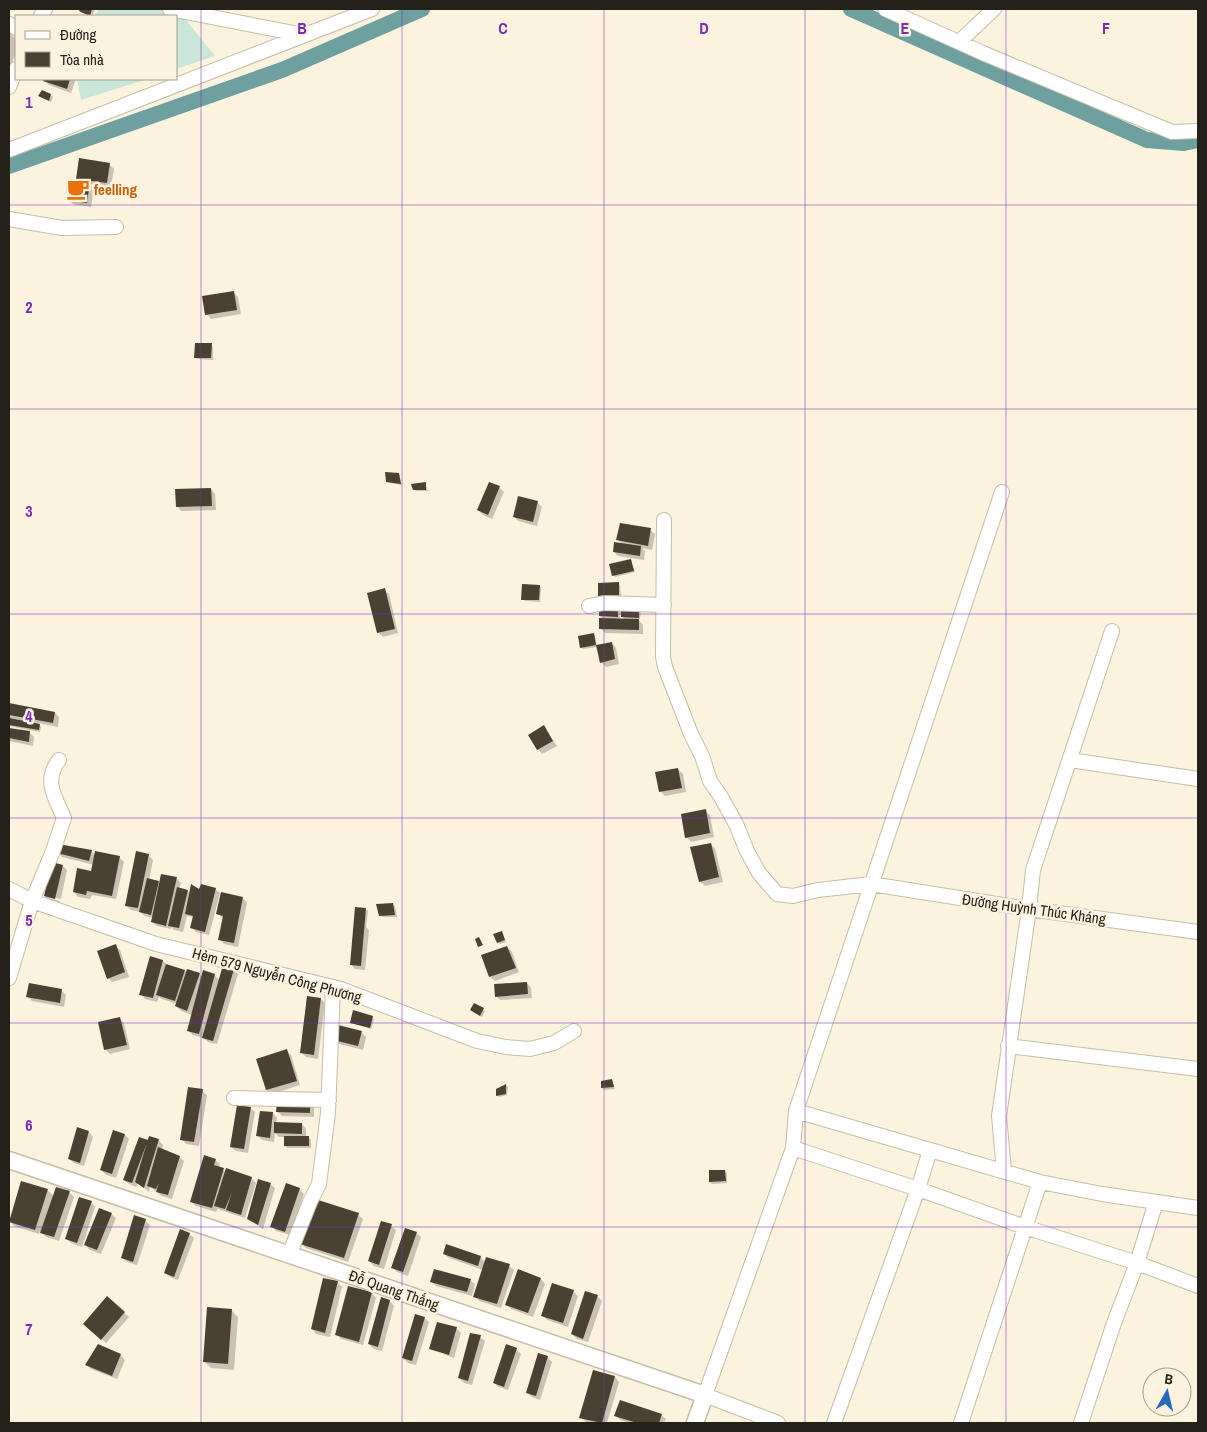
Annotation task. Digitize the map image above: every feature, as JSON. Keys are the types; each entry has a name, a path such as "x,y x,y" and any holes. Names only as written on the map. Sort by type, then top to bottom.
{"street":[{"path":"170,9 304,35"},
{"path":"9,150 372,9"},
{"path":"885,9 1096,102 1172,132 1198,131"},
{"path":"959,42 994,9"},
{"path":"9,87 15,72"},
{"path":"9,219 62,228 116,227"},
{"path":"695,1423 793,1148 796,1110 1002,492"},
{"name":"Đường Huỳnh Thúc Kháng","path":"664,520 663,657 665,667 691,734 702,756 710,781 732,817 759,873 777,894 793,896 818,890 871,884 1029,909 1198,932"},
{"path":"590,606 604,603 664,605"},
{"path":"1004,1171 999,1116 1033,870 1112,631"},
{"path":"9,978 32,901 53,851 64,818 51,787 52,769 59,760"},
{"path":"1070,760 1198,778"},
{"name":"Hẻm 579 Nguyễn Công Phương","path":"9,889 32,901 156,944 333,987 477,1041 506,1048 530,1049 554,1043 574,1031"},
{"path":"290,1255 310,1202 319,1184 329,1100 333,987"},
{"path":"1008,1046 1198,1070"},
{"path":"234,1098 329,1100"},
{"path":"796,1110 1040,1182 1198,1208"},
{"path":"793,1148 1137,1263 1198,1286"},
{"path":"834,1423 918,1189 930,1150"},
{"name":"Đỗ Quang Thắng","path":"9,1160 705,1396 778,1423"},
{"path":"960,1423 1040,1182"},
{"path":"1081,1423 1114,1323 1137,1263 1156,1202"}],"green space":[{"path":"100,9 177,9 215,56 178,68 178,15 95,15"},
{"path":"77,80 144,80 81,100"}],"building":[{"path":"80,9 92,9 90,15 79,11"},
{"path":"44,80 70,80 67,89"},
{"path":"42,90 51,94 49,101 38,96"},
{"path":"79,158 110,163 107,183 76,179"},
{"path":"70,180 90,182 87,203 67,200"},
{"path":"234,291 237,310 205,315 202,296"},
{"path":"195,343 212,343 211,358 194,358"},
{"path":"385,472 399,473 401,484 386,482"},
{"path":"426,482 426,490 413,490 411,484"},
{"path":"489,482 500,486 488,515 477,510"},
{"path":"211,488 212,506 176,507 175,489"},
{"path":"518,496 538,501 533,522 513,517"},
{"path":"620,523 651,528 648,546 616,540"},
{"path":"614,542 641,546 640,556 613,552"},
{"path":"631,559 634,571 612,576 609,564"},
{"path":"619,582 619,595 598,596 598,583"},
{"path":"522,584 540,585 539,600 521,600"},
{"path":"385,588 395,629 377,633 367,593"},
{"path":"621,605 639,606 639,618 621,617"},
{"path":"599,607 618,607 618,617 599,616"},
{"path":"599,618 639,619 639,630 599,629"},
{"path":"594,633 596,645 580,648 578,636"},
{"path":"612,642 615,659 600,663 596,645"},
{"path":"9,703 55,712 53,723 9,715"},
{"path":"9,718 40,724 39,730 9,725"},
{"path":"544,725 553,741 537,750 528,735"},
{"path":"9,728 30,731 29,742 9,738"},
{"path":"678,768 682,788 659,792 655,772"},
{"path":"706,809 710,833 685,838 681,814"},
{"path":"711,843 719,877 699,882 690,847"},
{"path":"58,844 92,850 89,861 57,853"},
{"path":"95,851 120,856 112,896 87,891 86,895 73,892 77,868 91,871"},
{"path":"136,851 149,854 138,908 125,906"},
{"path":"52,862 63,865 55,899 44,896"},
{"path":"161,874 177,877 166,926 151,922"},
{"path":"147,878 159,881 151,915 139,912"},
{"path":"191,884 199,889 201,884 216,888 205,932 190,928 193,916 185,914"},
{"path":"177,887 188,890 179,928 168,926"},
{"path":"221,892 243,897 234,943 218,940 223,916 216,914"},
{"path":"393,903 395,915 379,916 376,904"},
{"path":"355,907 366,908 361,966 350,965"},
{"path":"502,931 505,940 497,943 493,934"},
{"path":"479,937 483,945 478,947 475,939"},
{"path":"116,944 125,972 107,979 97,951"},
{"path":"507,946 516,968 489,977 481,955"},
{"path":"150,956 163,960 153,998 139,995"},
{"path":"166,964 185,970 175,1001 156,995"},
{"path":"223,965 234,969 213,1041 202,1038"},
{"path":"187,969 200,973 187,1011 175,1006"},
{"path":"203,970 215,974 199,1034 187,1031"},
{"path":"527,982 528,994 495,997 494,984"},
{"path":"29,983 62,989 60,1003 26,997"},
{"path":"307,996 321,998 314,1055 300,1053"},
{"path":"474,1003 484,1008 480,1016 470,1010"},
{"path":"353,1010 373,1016 370,1028 350,1023"},
{"path":"120,1017 127,1045 104,1050 98,1022"},
{"path":"338,1025 362,1031 358,1046 333,1040"},
{"path":"287,1049 297,1081 266,1090 256,1059"},
{"path":"612,1079 614,1087 601,1088 601,1081"},
{"path":"506,1084 506,1094 496,1096 496,1089"},
{"path":"188,1087 203,1089 194,1142 180,1140"},
{"path":"277,1101 310,1102 310,1113 276,1112"},
{"path":"237,1105 251,1107 244,1149 230,1147"},
{"path":"260,1111 273,1112 270,1138 256,1136"},
{"path":"274,1122 302,1123 302,1134 274,1133"},
{"path":"77,1127 89,1131 80,1163 68,1159"},
{"path":"113,1130 125,1134 112,1174 100,1170"},
{"path":"149,1136 159,1139 144,1188 135,1182"},
{"path":"284,1136 309,1136 309,1146 284,1146"},
{"path":"139,1137 148,1140 132,1183 123,1180"},
{"path":"158,1147 180,1156 168,1195 156,1192 159,1183 156,1189 147,1186"},
{"path":"204,1155 216,1159 214,1165 224,1168 212,1208 190,1202"},
{"path":"226,1168 252,1177 241,1215 226,1210 232,1192 225,1209 214,1206"},
{"path":"709,1170 725,1170 726,1181 709,1182"},
{"path":"258,1179 271,1183 258,1225 247,1219"},
{"path":"21,1181 48,1189 35,1230 9,1222"},
{"path":"286,1183 300,1188 285,1232 270,1227"},
{"path":"56,1187 70,1191 54,1237 40,1233"},
{"path":"79,1197 92,1201 77,1243 65,1239"},
{"path":"315,1199 359,1213 344,1258 300,1244"},
{"path":"99,1208 112,1213 97,1250 84,1245"},
{"path":"134,1215 146,1219 133,1262 121,1258"},
{"path":"381,1221 392,1224 379,1265 368,1261"},
{"path":"405,1228 417,1232 403,1272 391,1268"},
{"path":"180,1229 190,1233 174,1277 164,1273"},
{"path":"446,1244 481,1256 478,1266 443,1254"},
{"path":"486,1257 510,1264 497,1304 473,1297"},
{"path":"434,1269 471,1279 467,1292 430,1282"},
{"path":"518,1269 541,1278 528,1313 505,1305"},
{"path":"323,1278 338,1281 325,1333 311,1329"},
{"path":"552,1283 574,1290 563,1323 541,1316"},
{"path":"348,1286 372,1292 359,1342 335,1335"},
{"path":"585,1291 598,1295 583,1339 571,1334"},
{"path":"107,1296 125,1312 101,1340 83,1324"},
{"path":"381,1297 390,1300 378,1347 368,1344"},
{"path":"207,1307 232,1309 228,1364 203,1362"},
{"path":"415,1314 425,1317 412,1361 402,1358"},
{"path":"437,1322 457,1327 449,1355 429,1349"},
{"path":"470,1333 481,1335 468,1381 458,1378"},
{"path":"98,1344 121,1354 112,1376 85,1365"},
{"path":"506,1344 517,1348 504,1387 493,1383"},
{"path":"538,1353 548,1356 536,1396 526,1393"},
{"path":"593,1370 615,1376 602,1423 579,1418"},
{"path":"620,1400 662,1414 659,1423 637,1423 614,1416"}],"waterway":[{"path":"9,166 282,70 422,9"},
{"path":"851,9 1147,140 1184,143 1198,140"}],"place":[{"name":"feelling","path":"78,189"}]}
